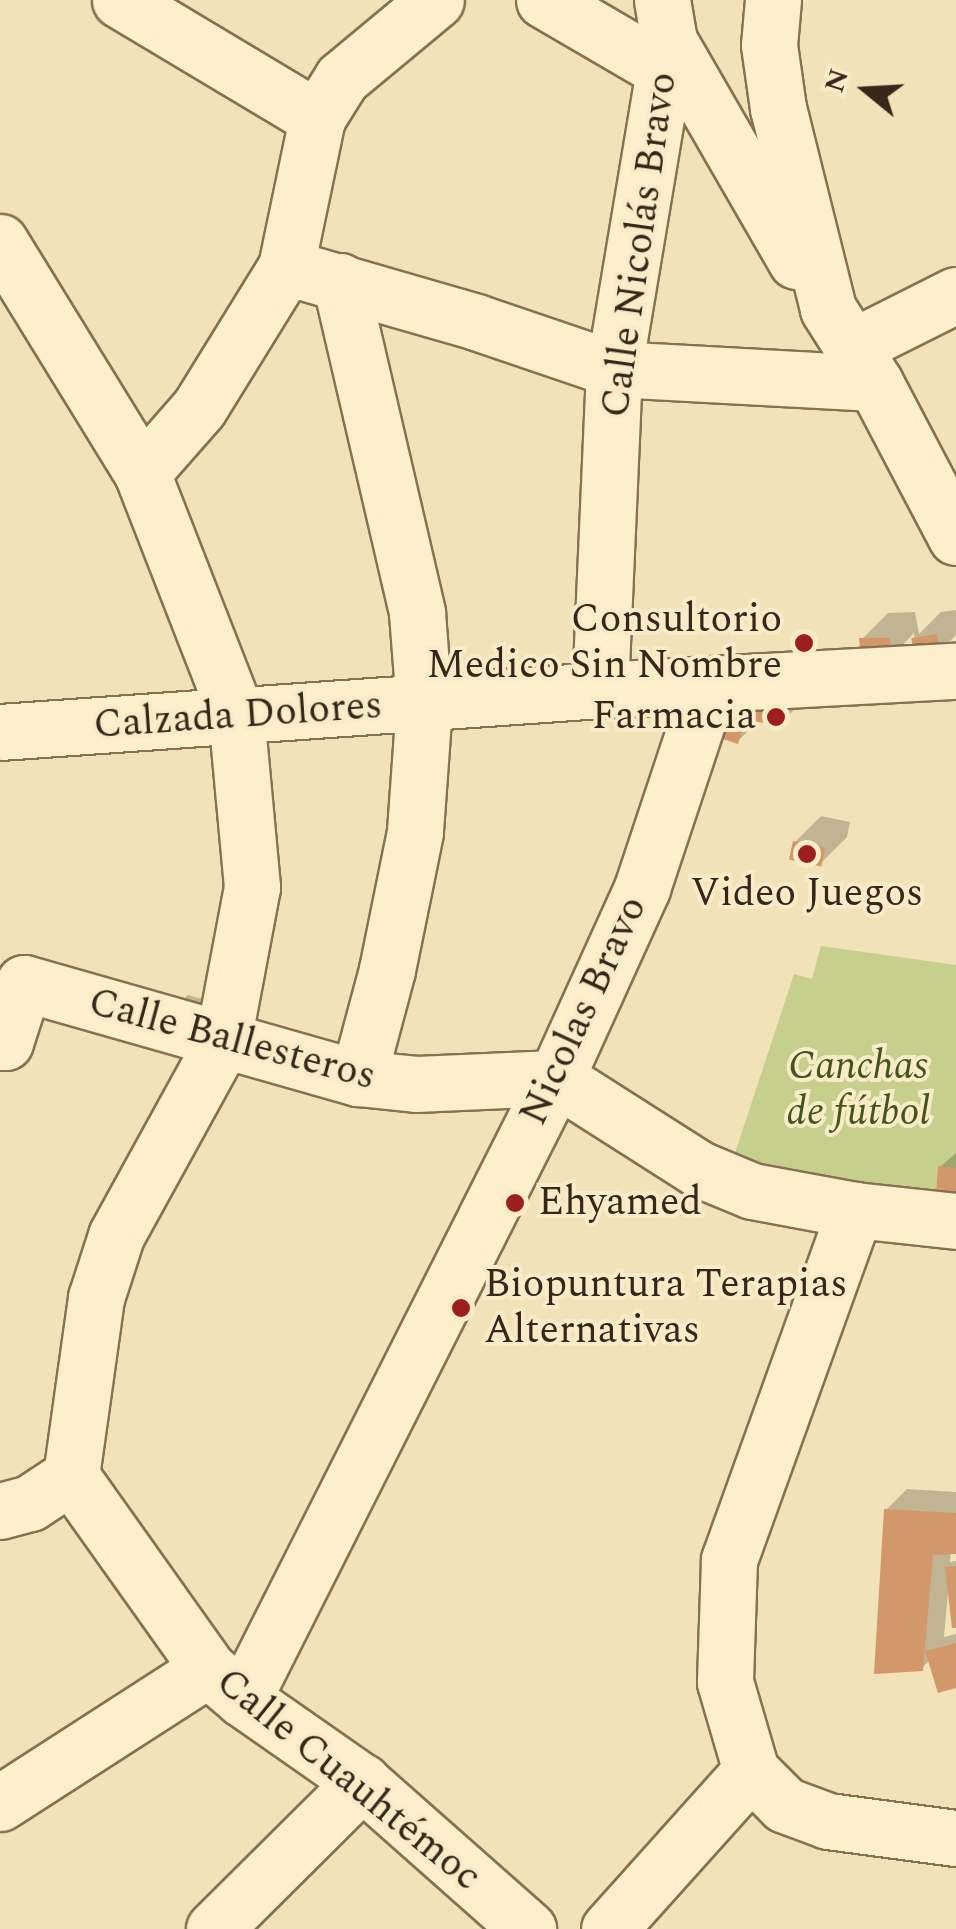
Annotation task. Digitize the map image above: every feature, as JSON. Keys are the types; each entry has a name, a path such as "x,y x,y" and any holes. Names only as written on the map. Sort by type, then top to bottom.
{"street":[{"path":"120,0 317,118"},
{"path":"142,473 199,408 286,267 317,118 342,78 436,0"},
{"path":"544,0 665,37 770,220 852,346 956,536"},
{"path":"773,0 769,45 778,108 852,346"},
{"name":"Calle Nicolás Bravo","path":"600,690 614,369 665,37"},
{"path":"0,242 142,473 236,714 252,887 224,1042 116,1236 96,1298 71,1476 30,1503 0,1510"},
{"path":"286,267 614,369 852,346 956,295"},
{"path":"340,281 416,613 424,705 415,832 387,970 358,1078"},
{"name":"Calzada Dolores","path":"0,732 600,690 956,671"},
{"name":"Nicolas Bravo","path":"226,1684 556,1078 642,888 708,687"},
{"name":"Calle Ballesteros","path":"0,1042 5,1042 24,983 358,1078 416,1084 556,1078"},
{"path":"556,1078 699,1169 752,1191 854,1210 956,1222"},
{"path":"854,1210 729,1560 722,1662 751,1770 785,1805 828,1821 956,1838"},
{"name":"Calle Cuauhtémoc","path":"71,1476 226,1684 362,1782 528,1929"},
{"path":"0,1803 226,1684"},
{"path":"610,1929 751,1770"},
{"path":"214,1929 362,1782"}],"green space":[{"name":"Canchas de fútbol","path":"821,946 956,965 956,1168 938,1167 935,1205 731,1165 794,974 812,979"}],"building":[{"path":"937,634 940,654 914,658 911,638"},
{"path":"859,638 890,638 893,658 861,659"},
{"path":"797,695 794,709 787,708 782,726 746,720 738,744 717,737 730,697"},
{"path":"669,705 684,707 679,739 665,737"},
{"name":"Video Juegos","path":"793,841 825,848 821,866 789,860"},
{"path":"938,1166 956,1168 956,1209 935,1205"},
{"path":"884,1509 956,1513 956,1554 933,1555 923,1671 874,1674"},
{"path":"956,1566 956,1628 952,1628 945,1567"},
{"path":"956,1643 956,1688 938,1693 925,1651"}],"place":[{"name":"Consultorio Medico Sin Nombre","path":"804,643"},
{"name":"Farmacia","path":"776,717"},
{"name":"Video Juegos","path":"807,854"},
{"name":"Ehyamed","path":"515,1203"},
{"name":"Biopuntura Terapias Alternativas","path":"461,1308"}]}
